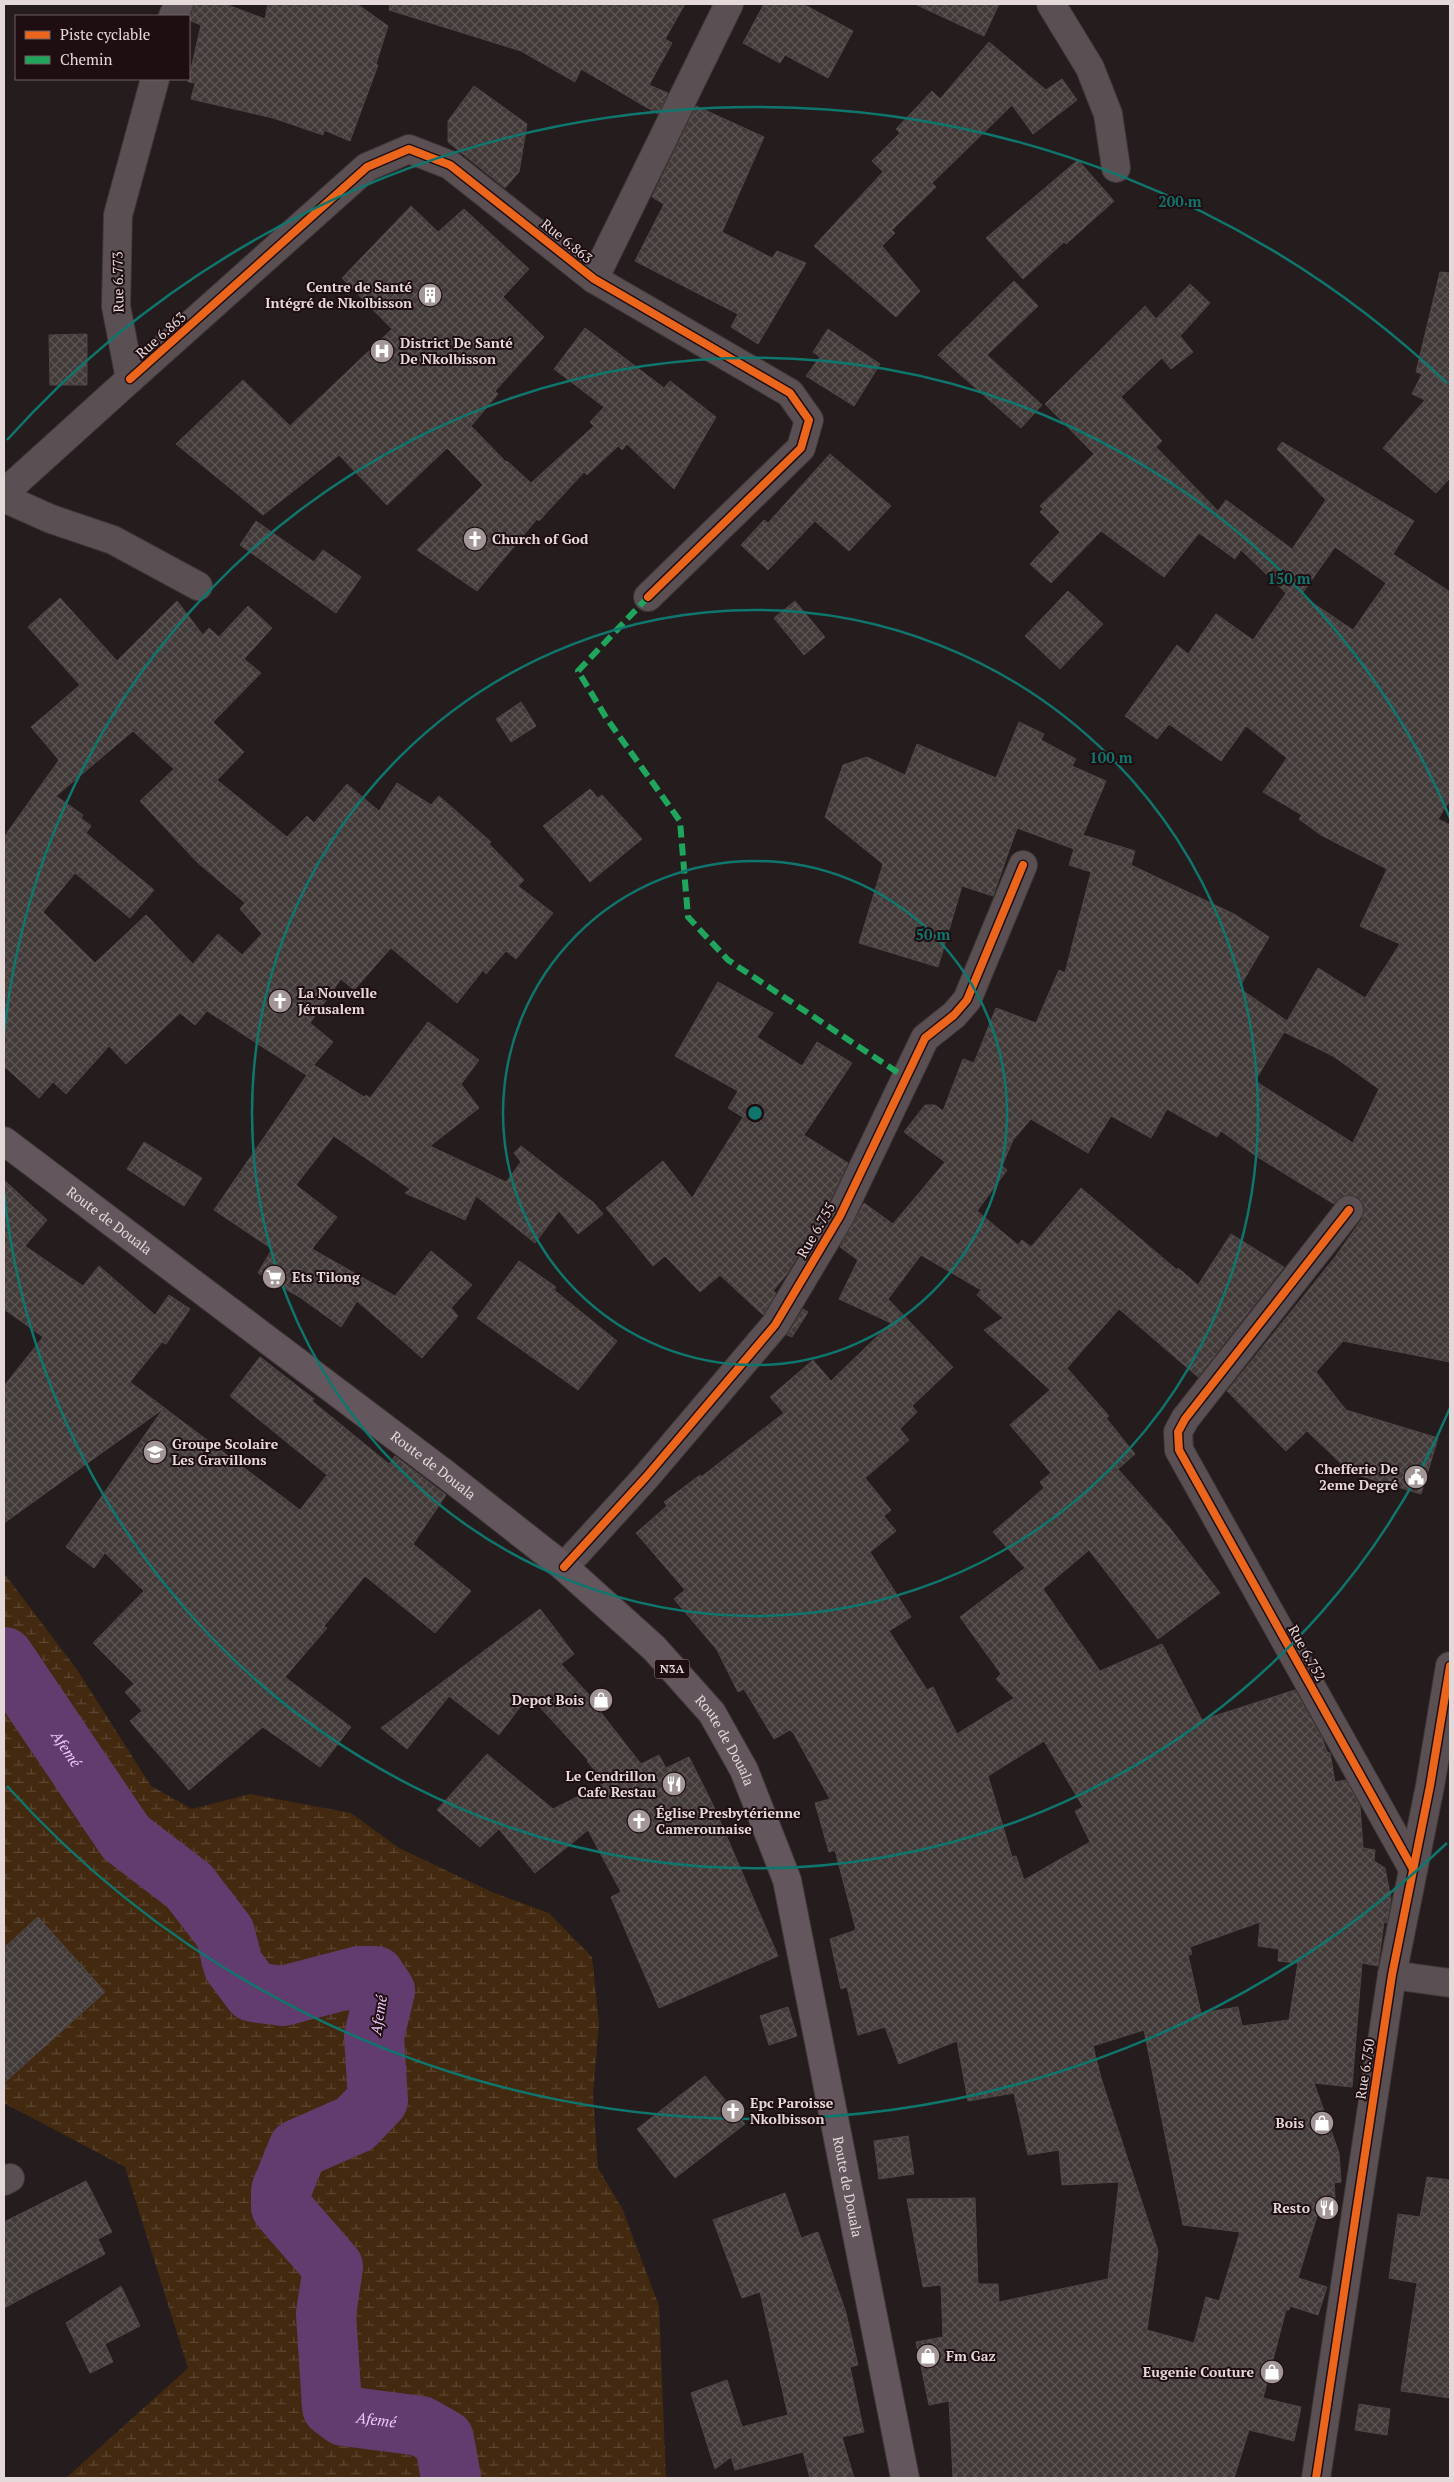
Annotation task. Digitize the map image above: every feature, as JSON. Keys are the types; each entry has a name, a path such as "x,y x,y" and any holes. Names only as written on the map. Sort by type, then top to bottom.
{"highway":[{"name":"Route de Douala","path":"4,1141 564,1566 654,1648 712,1713 744,1770 787,1880 905,2478"}],"street":[{"path":"594,279 729,4"},
{"path":"1051,4 1090,68 1108,114 1116,168"},
{"name":"Rue 6.773","path":"130,379 116,306 118,215 155,80"},
{"name":"Rue 6.863","path":"130,379 367,167 409,149 450,164 594,279 790,393 809,420 801,448 648,597"},
{"path":"4,493 130,379"},
{"path":"4,498 50,519 113,540 198,586"},
{"name":"Rue 6.755","path":"564,1566 646,1477 775,1325 840,1216 925,1038 954,1015 967,1000 1023,865"},
{"name":"Rue 6.752","path":"1349,1210 1185,1419 1178,1432 1179,1450 1413,1869"},
{"name":"Rue 6.750","path":"1316,2478 1392,1975 1413,1869 1440,1786 1450,1666"},
{"path":"1392,1975 1450,1982"}],"green space":[{"path":"4,1573 78,1671 151,1786 192,1809 250,1794 351,1813 399,1848 492,1892 549,1913 592,1957 599,2023 593,2095 598,2168 622,2208 659,2306 666,2478 66,2478 188,2368 125,2167 4,2103"}],"building":[{"path":"195,4 225,4 265,19 268,4 357,4 388,26 376,64 378,65 350,141 324,130 323,135 273,118 191,99 195,83 188,82 190,80 201,25 190,20"},
{"path":"390,4 685,4 665,39 672,43 649,85 668,93 658,114 581,69 575,82 521,51 389,10"},
{"path":"764,4 803,4 853,31 828,78 785,55 780,63 743,43"},
{"path":"915,4 999,4 984,36"},
{"path":"989,42 1046,90 1062,79 1077,100 1033,134 1012,105 932,183 936,187 892,230 895,233 882,246 920,291 896,317 814,246 883,172 872,161 900,133 896,129 932,91 940,99"},
{"path":"474,86 527,124 519,172 505,188 448,142 448,121"},
{"path":"696,106 764,137 722,232 772,258 777,251 806,263 758,344 731,327 738,314 635,261 664,204 652,197"},
{"path":"1078,160 1114,201 1023,279 986,238"},
{"path":"411,206 438,232 464,209 529,269 503,297 544,337 495,391 498,394 471,426 506,462 531,483 594,426 590,422 604,407 554,369 585,328 664,388 670,381 716,417 674,489 627,444 622,450 618,446 587,475 584,472 539,521 537,519 477,591 417,550 483,485 447,448 387,505 339,455 263,515 176,444 243,380 290,426 392,329 342,278"},
{"path":"1440,272 1450,273 1450,478 1436,493 1383,448 1425,400 1412,394 1422,374 1416,372"},
{"path":"1014,281 1038,306 987,355 1042,405 1021,428 938,355"},
{"path":"1190,284 1210,303 1180,336 1193,352 1171,369 1162,358 1121,397 1162,441 1156,447 1218,511 1226,500 1292,549 1326,500 1277,449 1282,442 1414,521 1393,554 1450,592 1450,800 1438,819 1450,825 1450,1362 1343,1341 1316,1372 1346,1410 1438,1438 1421,1494 1351,1473 1307,1431 1286,1451 1227,1391 1335,1257 1362,1219 1364,1205 1358,1197 1351,1195 1343,1196 1334,1204 1256,1156 1221,1131 1217,1137 1167,1109 1151,1138 1111,1116 1088,1153 1031,1119 1013,1140 1002,1166 1007,1170 977,1211 1018,1245 1022,1240 1031,1247 1081,1188 1177,1270 1178,1268 1198,1285 1231,1234 1284,1267 1198,1377 1119,1309 1067,1368 1109,1416 1106,1418 1135,1454 1118,1469 1169,1527 1220,1593 1158,1639 1089,1550 1043,1589 1100,1671 1162,1644 1202,1720 1295,1690 1322,1738 1327,1752 1330,1753 1335,1782 1346,1780 1360,1806 1363,1848 1375,1850 1374,1861 1385,1868 1391,1899 1387,1923 1384,1922 1378,1966 1362,1963 1352,2087 1314,2083 1339,2153 1341,2182 1334,2183 1336,2212 1318,2213 1298,2278 1327,2287 1318,2315 1290,2306 1289,2310 1286,2310 1263,2398 1301,2407 1294,2441 1249,2430 1234,2478 953,2478 949,2401 929,2405 916,2342 943,2337 941,2285 923,2287 907,2199 975,2198 978,2284 998,2284 999,2302 1108,2279 1119,2182 1062,2185 1059,2150 1028,2155 1014,2093 968,2101 957,2041 899,2064 885,2027 858,2035 847,1987 841,1989 830,1939 856,1930 835,1850 829,1852 815,1803 830,1799 794,1734 790,1730 774,1739 744,1689 738,1692 717,1650 674,1599 685,1590 636,1533 667,1506 664,1502 700,1475 701,1477 784,1413 770,1397 813,1360 831,1381 891,1323 839,1299 858,1260 840,1247 864,1203 893,1224 945,1162 904,1132 925,1105 935,1105 943,1111 963,1059 974,1063 996,1008 1036,1023 1059,970 1065,973 1091,872 1069,865 1074,849 1017,828 993,896 962,886 938,967 859,943 883,864 825,817 843,765 867,757 905,775 917,744 996,778 1019,722 1044,734 1041,740 1076,759 1072,766 1106,781 1083,835 1135,851 1131,865 1234,914 1269,937 1239,988 1287,1021 1318,968 1365,998 1400,944 1360,926 1387,869 1321,835 1299,819 1302,815 1263,792 1287,758 1246,726 1221,761 1169,724 1157,739 1125,716 1177,645 1188,654 1216,614 1253,640 1286,593 1241,550 1235,559 1199,533 1164,577 1101,531 1051,583 1030,564 1060,532 1040,512 1043,509 1040,506 1094,454 1045,404 1145,306 1156,319","holes":["1335,547 1386,583 1353,630 1301,595","1284,1032 1333,1056 1379,1089 1353,1143 1255,1081","921,1255 981,1290 977,1295 1003,1318 984,1330 1050,1390 1010,1425 1051,1473 1040,1482 1044,1488 993,1532 1025,1568 960,1617 1001,1674 996,1679 1014,1698 957,1734 933,1687 927,1690 889,1631 911,1617 870,1552 896,1531 884,1516 891,1510 865,1478 909,1440 900,1429 917,1412 912,1406 953,1367 888,1299","1044,1741 1083,1807 1075,1811 1090,1842 1024,1880 1016,1856 1012,1857 988,1776","1260,1922 1258,1946 1279,1949 1278,1961 1298,1963 1289,2020 1242,2026 1238,2007 1201,2013 1188,1955 1192,1954 1190,1947","1144,2030 1183,2225 1240,2232 1219,2301 1206,2297 1194,2343 1147,2330 1158,2251 1101,2078 1093,2046"]},
{"path":"828,329 880,364 854,406 806,376 820,357 813,352"},
{"path":"87,334 87,385 50,385 49,335"},
{"path":"830,454 891,506 849,551 815,521 768,570 741,545 764,520 768,523"},
{"path":"256,521 314,562 323,550 361,577 336,613 240,545"},
{"path":"1068,591 1103,624 1060,669 1025,636"},
{"path":"60,598 117,661 177,601 203,635 209,628 219,637 248,606 272,628 244,659 261,673 213,722 244,752 217,780 287,837 307,816 314,823 347,784 379,811 397,783 431,805 439,796 491,842 489,844 524,880 518,886 553,913 516,959 506,951 486,974 483,970 457,1003 391,948 354,990 341,979 310,1023 333,1042 314,1065 364,1097 366,1095 370,1098 428,1022 479,1060 461,1084 479,1108 430,1146 506,1182 521,1162 514,1153 521,1146 594,1203 603,1214 578,1234 559,1211 535,1243 476,1196 465,1220 405,1193 410,1189 334,1136 296,1185 337,1217 312,1249 395,1296 431,1251 472,1285 451,1308 458,1316 422,1358 357,1301 341,1327 301,1298 258,1273 272,1249 214,1210 309,1072 306,1075 207,1011 195,1025 180,1013 126,1064 109,1046 66,1094 53,1082 39,1098 4,1066 4,837 59,760 31,727 80,685 28,627","holes":["133,731 174,769 140,801 197,862 245,903 240,909 262,934 242,955 218,934 193,964 146,915 95,963 43,912 75,873 130,918 154,890 86,833 91,826 81,818 83,815 56,796"]},
{"path":"795,601 825,637 804,655 774,618"},
{"path":"521,702 536,726 511,742 496,719"},
{"path":"590,789 598,798 602,795 642,839 590,882 543,826"},
{"path":"718,982 773,1013 757,1037 802,1066 817,1042 852,1063 804,1135 848,1163 826,1209 787,1274 773,1291 776,1293 763,1315 720,1275 700,1292 665,1256 653,1266 606,1208 663,1161 692,1198 743,1117 728,1108 738,1091 675,1056"},
{"path":"144,1142 202,1178 184,1206 127,1169"},
{"path":"4,1180 47,1220 25,1246 83,1286 99,1266 155,1315 169,1295 190,1309 166,1344 162,1342 130,1382 300,1510 327,1475 230,1396 260,1357 314,1399 312,1401 389,1464 395,1456 446,1495 413,1544 471,1591 435,1633 365,1576 324,1626 327,1628 285,1677 351,1727 320,1767 263,1727 189,1790 130,1721 142,1711 125,1692 134,1684 93,1643 144,1591 105,1553 94,1568 66,1547 163,1409 4,1523 4,1386 43,1337 4,1309"},
{"path":"519,1261 556,1287 554,1290 617,1341 578,1390 477,1318"},
{"path":"803,1309 808,1312 792,1337 787,1335"},
{"path":"540,1609 574,1654 561,1664 601,1708 599,1710 641,1764 659,1755 666,1768 689,1757 714,1807 778,1956 659,2008 611,1897 621,1892 588,1830 535,1873 499,1829 480,1847 437,1810 487,1754 553,1809 605,1783 588,1760 529,1695 499,1735 449,1696 407,1749 381,1728"},
{"path":"38,1917 105,1992 4,2083 4,1948"},
{"path":"788,2007 797,2036 769,2045 760,2016"},
{"path":"705,2076 745,2124 675,2178 637,2129"},
{"path":"908,2136 914,2174 879,2179 874,2141"},
{"path":"1427,2177 1450,2180 1450,2398 1401,2391 1417,2283 1389,2278 1398,2214 1420,2217"},
{"path":"86,2181 112,2232 98,2239 105,2254 4,2308 4,2222"},
{"path":"785,2193 801,2238 818,2232 846,2313 858,2365 850,2367 864,2432 842,2437 854,2478 810,2478 803,2452 735,2470 731,2457 715,2469 691,2393 727,2380 742,2427 788,2415 760,2292 742,2298 713,2220"},
{"path":"121,2286 140,2326 105,2344 113,2362 90,2373 66,2323"},
{"path":"1359,2404 1390,2409 1387,2435 1355,2430"}],"waterway":[{"name":"Afemé","path":"4,1657 126,1838 189,1886 225,1933 233,1965 253,1992 283,1996 359,1976 375,1976 385,1991 374,2036 378,2100 355,2124 298,2149 281,2191 281,2207 333,2267 326,2314 332,2407 344,2416 421,2426 444,2439 451,2478"}],"marked path":[{"path":"648,597 578,671 607,719 680,821 688,917 728,960 906,1078"}],"cycle path":[{"path":"130,379 367,167 409,149 450,165 594,279 790,393 809,420 801,448 648,597"},
{"path":"564,1567 646,1477 775,1325 840,1216 925,1038 954,1015 967,1000 1023,865"},
{"path":"1349,1210 1185,1419 1178,1432 1179,1450 1413,1869"},
{"path":"1316,2478 1392,1975 1430,1786 1450,1666"}],"place":[{"name":"Centre de Santé Intégré de Nkolbisson","path":"430,295"},
{"name":"District De Santé De Nkolbisson","path":"382,351"},
{"name":"Church of God","path":"475,539"},
{"name":"La Nouvelle Jérusalem","path":"280,1001"},
{"name":"Ets Tilong","path":"274,1277"},
{"name":"Groupe Scolaire Les Gravillons","path":"155,1452"},
{"name":"Chefferie De 2eme Degré","path":"1416,1477"},
{"name":"Depot Bois","path":"601,1700"},
{"name":"Le Cendrillon Cafe Restau","path":"674,1784"},
{"name":"Église Presbytérienne Camerounaise","path":"639,1821"},
{"name":"Epc Paroisse Nkolbisson","path":"733,2111"},
{"name":"Bois","path":"1322,2123"},
{"name":"Resto","path":"1327,2208"},
{"name":"Fm Gaz","path":"928,2356"},
{"name":"Eugenie Couture","path":"1272,2372"}]}
